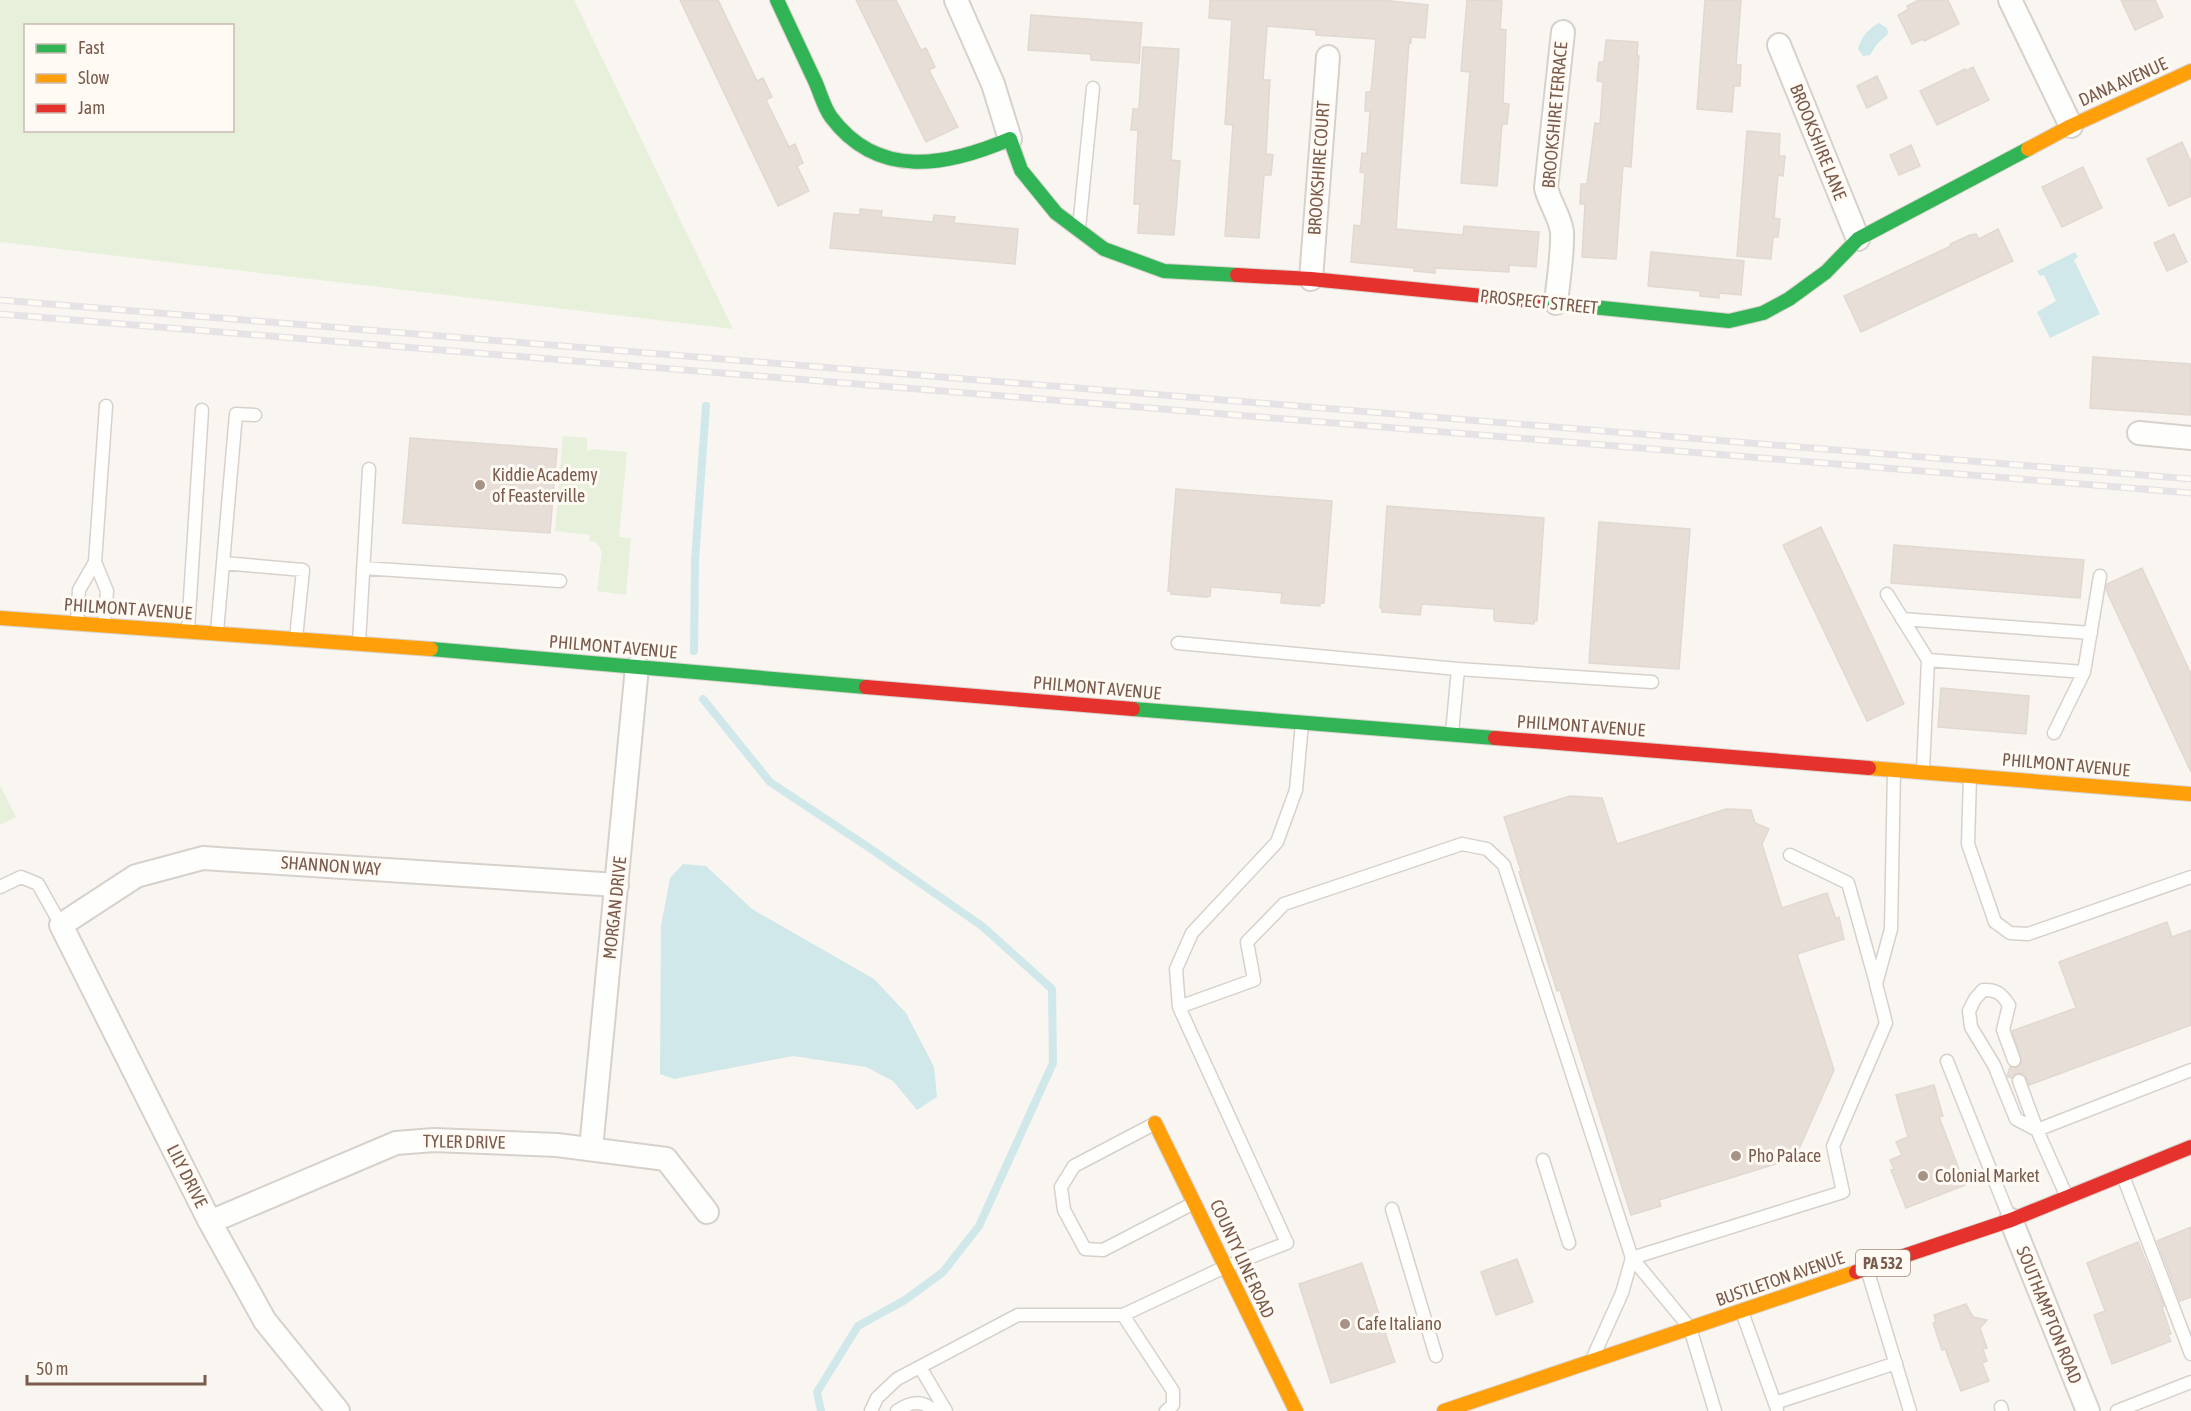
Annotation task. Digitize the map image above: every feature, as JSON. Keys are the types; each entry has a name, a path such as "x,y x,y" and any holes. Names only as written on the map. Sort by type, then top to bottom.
{"main road":[{"path":"777,0 831,116 861,147 895,160 934,162 982,152 1010,139"},
{"name":"DANA AVENUE","path":"2071,126 2191,71"},
{"name":"PROSPECT STREET","path":"1010,139 1022,170 1056,213 1104,249 1164,271 1311,279 1729,321 1763,313 1789,299 1826,272 1858,239 2071,126"},
{"name":"PHILMONT AVENUE","path":"0,618 296,639 946,694 2191,794"},
{"name":"COUNTY LINE ROAD","path":"1155,1123 1196,1202 1225,1267 1296,1411"},
{"name":"BUSTLETON AVENUE","path":"1444,1411 2011,1220 2191,1147"}],"street":[{"name":"PROSPECT STREET","path":"956,0 993,84 1010,139"},
{"path":"2010,0 2071,126"},
{"name":"BROOKSHIRE TERRACE","path":"1556,303 1562,233 1558,216 1549,200 1546,188 1563,32"},
{"name":"BROOKSHIRE LANE","path":"1779,45 1858,239"},
{"name":"BROOKSHIRE COURT","path":"1311,279 1328,57"},
{"path":"2139,433 2191,438"},
{"name":"MORGAN DRIVE","path":"591,1149 637,667"},
{"name":"SHANNON WAY","path":"61,925 136,876 203,858 617,885"},
{"name":"LILY DRIVE","path":"61,925 210,1222 265,1321 338,1411"},
{"name":"TYLER DRIVE","path":"210,1222 396,1143 434,1140 557,1145 666,1159 707,1212"},
{"name":"SOUTHAMPTON ROAD","path":"2011,1220 2088,1411"}],"lane":[{"path":"1079,232 1093,88"},
{"path":"77,623 79,590 94,562 106,406"},
{"path":"188,631 202,410"},
{"path":"217,634 236,414 255,415"},
{"path":"358,644 369,469"},
{"path":"94,562 107,591 103,626"},
{"path":"223,563 303,570 296,639"},
{"path":"363,568 560,581"},
{"path":"2054,733 2084,672 2100,576"},
{"path":"1887,594 1928,660 1923,772"},
{"path":"1902,619 2091,633"},
{"path":"1178,643 1458,669 1652,682"},
{"path":"1928,660 2084,672"},
{"path":"1451,734 1458,669"},
{"path":"871,1411 877,1398 897,1379 1018,1315 1123,1315 1225,1267 1287,1244 1179,1007 1176,969 1191,933 1277,842 1296,790 1302,723"},
{"path":"1876,984 1891,929 1894,769"},
{"path":"1970,775 1968,844 1995,922 2010,933 2028,934 2191,877"},
{"path":"1179,1007 1254,980 1247,942 1284,904 1462,844 1487,849 1503,865 1632,1258 1690,1328 1715,1411"},
{"path":"1632,1258 1843,1192 1833,1146 1886,1023 1848,883 1790,855"},
{"path":"0,887 21,877 38,884 61,925"},
{"path":"2014,1060 2003,1030 2009,1005 2003,996 1993,989 1983,990 1969,1011 1971,1027 1994,1065 2016,1119 2037,1130 2191,1070"},
{"path":"1947,1061 2011,1220"},
{"path":"2019,1081 2037,1130 2067,1198"},
{"path":"1155,1123 1074,1166 1061,1186 1064,1209 1085,1249 1103,1250 1196,1202"},
{"path":"1543,1160 1569,1243"},
{"path":"2122,1175 2191,1354"},
{"path":"1392,1209 1436,1356"},
{"path":"1592,1361 1622,1293 1632,1258"},
{"path":"1867,1268 1910,1411"},
{"path":"1742,1311 1776,1407 1896,1364"},
{"path":"1123,1315 1173,1391 1173,1405 1166,1411"},
{"path":"920,1367 946,1411"},
{"path":"2117,1411 2191,1382"},
{"path":"897,1411 907,1404 919,1402 934,1411"}],"green space":[{"path":"0,0 574,0 733,329 0,242"},
{"path":"563,436 587,438 587,451 594,449 627,452 619,537 631,538 626,595 597,591 602,551 596,542 589,541 590,535 555,531"},
{"path":"0,785 16,817 0,825"}],"water":[{"path":"1879,23 1887,28 1888,34 1877,44 1870,55 1863,56 1858,49 1861,41 1868,31"},
{"path":"2075,252 2078,257 2074,260 2100,314 2050,338 2037,312 2056,301 2044,275 2040,276 2037,271"},
{"path":"683,864 706,866 752,909 874,979 906,1013 934,1067 937,1097 917,1110 893,1081 866,1067 793,1056 674,1079 660,1074 661,926 670,878"}],"building":[{"path":"680,0 718,0 757,81 763,78 772,97 766,100 789,147 795,144 803,163 797,166 809,191 778,206"},
{"path":"856,0 896,0 921,50 926,48 935,67 929,70 958,127 926,142"},
{"path":"1210,0 1381,0 1428,5 1425,38 1411,37 1411,43 1409,42 1396,229 1463,235 1464,226 1539,232 1536,267 1509,265 1509,272 1435,268 1435,273 1414,271 1414,268 1351,262 1354,225 1361,226 1365,173 1360,172 1362,153 1367,154 1370,111 1365,111 1366,92 1371,92 1376,39 1316,35 1316,30 1267,26 1263,80 1270,80 1266,154 1273,155 1271,175 1264,175 1259,238 1225,236 1233,125 1225,124 1232,20 1209,18"},
{"path":"1467,0 1502,1 1500,29 1506,30 1503,103 1509,104 1507,124 1502,124 1497,186 1461,183 1470,72 1461,71"},
{"path":"1705,0 1741,0 1736,65 1741,65 1740,86 1734,86 1732,112 1697,109"},
{"path":"1919,0 1948,0 1959,24 1924,41 1923,39 1912,44 1898,15 1909,9 1907,6"},
{"path":"2121,0 2155,0 2163,17 2135,30"},
{"path":"1031,15 1142,23 1139,63 1091,60 1091,54 1028,50"},
{"path":"1606,40 1638,42 1637,56 1639,56 1631,167 1623,166 1616,259 1582,257 1585,204 1580,204 1581,184 1587,184 1595,123 1600,124 1603,82 1597,81 1599,62 1604,62"},
{"path":"1143,47 1179,49 1171,160 1180,161 1174,235 1138,233 1140,204 1134,204 1138,130 1131,130 1133,109 1139,109"},
{"path":"1973,67 1989,100 1937,125 1920,91"},
{"path":"1877,76 1887,98 1867,108 1857,86"},
{"path":"1747,131 1780,134 1779,156 1785,156 1783,176 1778,175 1774,218 1780,219 1778,237 1773,237 1771,259 1737,256"},
{"path":"2182,142 2191,162 2191,196 2169,206 2147,159"},
{"path":"1911,145 1920,166 1899,175 1890,155"},
{"path":"2083,167 2102,208 2062,227 2042,187"},
{"path":"860,209 882,211 881,217 933,222 934,215 955,217 954,223 1018,229 1015,264 830,248 834,213 860,215"},
{"path":"1998,229 2013,261 1861,332 1844,296 1970,235 1976,234 1979,239"},
{"path":"2174,234 2187,262 2167,271 2154,243"},
{"path":"1651,252 1744,261 1741,295 1719,293 1719,298 1700,296 1700,291 1648,286"},
{"path":"2093,357 2191,364 2191,415 2090,408"},
{"name":"Kiddie Academy of Feasterville","path":"410,438 557,449 550,533 403,523"},
{"path":"1176,489 1332,501 1324,603 1320,603 1320,606 1281,603 1282,593 1211,587 1210,596 1207,597 1171,594 1171,591 1168,591"},
{"path":"1387,506 1544,518 1537,621 1534,621 1534,624 1495,621 1494,609 1422,604 1420,615 1382,612 1380,608"},
{"path":"1599,522 1690,529 1679,669 1589,663"},
{"path":"1821,527 1904,704 1867,721 1783,545"},
{"path":"1894,545 2084,560 2080,598 1891,583"},
{"path":"2142,568 2191,674 2191,772 2106,590 2107,584"},
{"path":"1941,688 2029,696 2026,734 1938,727"},
{"path":"1570,796 1602,798 1617,844 1726,809 1751,810 1755,823 1769,829 1762,844 1782,908 1827,893 1836,919 1839,917 1844,939 1797,954 1834,1070 1795,1158 1659,1200 1661,1206 1631,1215 1560,990 1557,991 1519,872 1521,871 1504,817"},
{"path":"2167,922 2172,937 2191,930 2191,1025 2029,1085 2025,1075 2021,1073 2012,1078 2007,1076 2010,1067 2017,1067 2022,1061 2012,1031 2076,1008 2059,962"},
{"path":"1934,1085 1943,1116 1939,1117 1965,1185 1906,1208 1891,1170 1894,1169 1890,1160 1902,1155 1896,1142 1908,1137 1896,1095"},
{"path":"2191,1227 2191,1297 2180,1301 2157,1241"},
{"path":"2138,1242 2164,1306 2162,1307 2171,1341 2112,1364 2094,1315 2105,1311 2087,1263"},
{"path":"1517,1259 1533,1302 1496,1315 1481,1272"},
{"path":"1362,1263 1395,1362 1331,1383 1299,1284"},
{"path":"1966,1304 1973,1317 1987,1320 1980,1328 1987,1348 1983,1349 1987,1361 1982,1363 1989,1381 1961,1391 1945,1349 1942,1350 1933,1323 1936,1322 1934,1315"}],"waterway":[{"path":"694,651 695,560 706,406"},
{"path":"703,699 770,782 982,926 1052,989 1053,1063 979,1226 943,1272 905,1300 858,1326 817,1392 821,1411"}],"railway":[{"path":"0,300 2191,479"},
{"path":"0,314 2191,493"}],"traffic: fast":[{"path":"777,0 828,113 850,137 870,151 892,159 914,162 938,161 962,156 1010,139 1021,170 1056,213 1104,249 1164,271 1237,275"},
{"path":"1534,301 1729,321 1763,313 1789,299 1826,272 1858,239 2028,149"},
{"path":"431,649 866,687"},
{"path":"1133,709 1495,738"}],"traffic: slow":[{"path":"2028,149 2071,126 2191,71"},
{"path":"0,618 431,649"},
{"path":"1869,768 2191,794"},
{"path":"1155,1123 1296,1411"},
{"path":"1444,1411 1856,1272"}],"traffic: jam":[{"path":"1237,275 1311,279 1534,301"},
{"path":"866,687 1133,709"},
{"path":"1495,738 1869,768"},
{"path":"1856,1272 2011,1220 2191,1147"}],"place":[{"name":"Kiddie Academy of Feasterville","path":"480,485"},
{"name":"Pho Palace","path":"1736,1156"},
{"name":"Colonial Market","path":"1923,1176"},
{"name":"Cafe Italiano","path":"1345,1324"}]}
